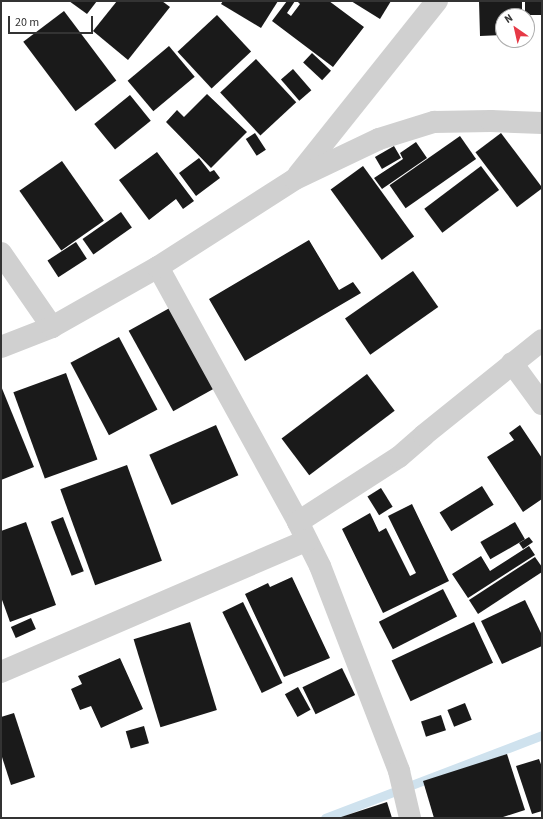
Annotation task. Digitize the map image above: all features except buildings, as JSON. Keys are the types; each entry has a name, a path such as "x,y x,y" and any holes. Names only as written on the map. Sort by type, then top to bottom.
{"street":[{"path":"295,179 437,1"},
{"path":"1,347 52,327 158,267 295,179 379,139 434,122 491,121 542,123"},
{"path":"1,253 52,327"},
{"path":"158,267 320,566 399,771 408,810"},
{"path":"1,672 302,531 399,457 542,340"},
{"path":"512,363 542,404"}],"waterway":[{"path":"325,818 542,735"}]}
